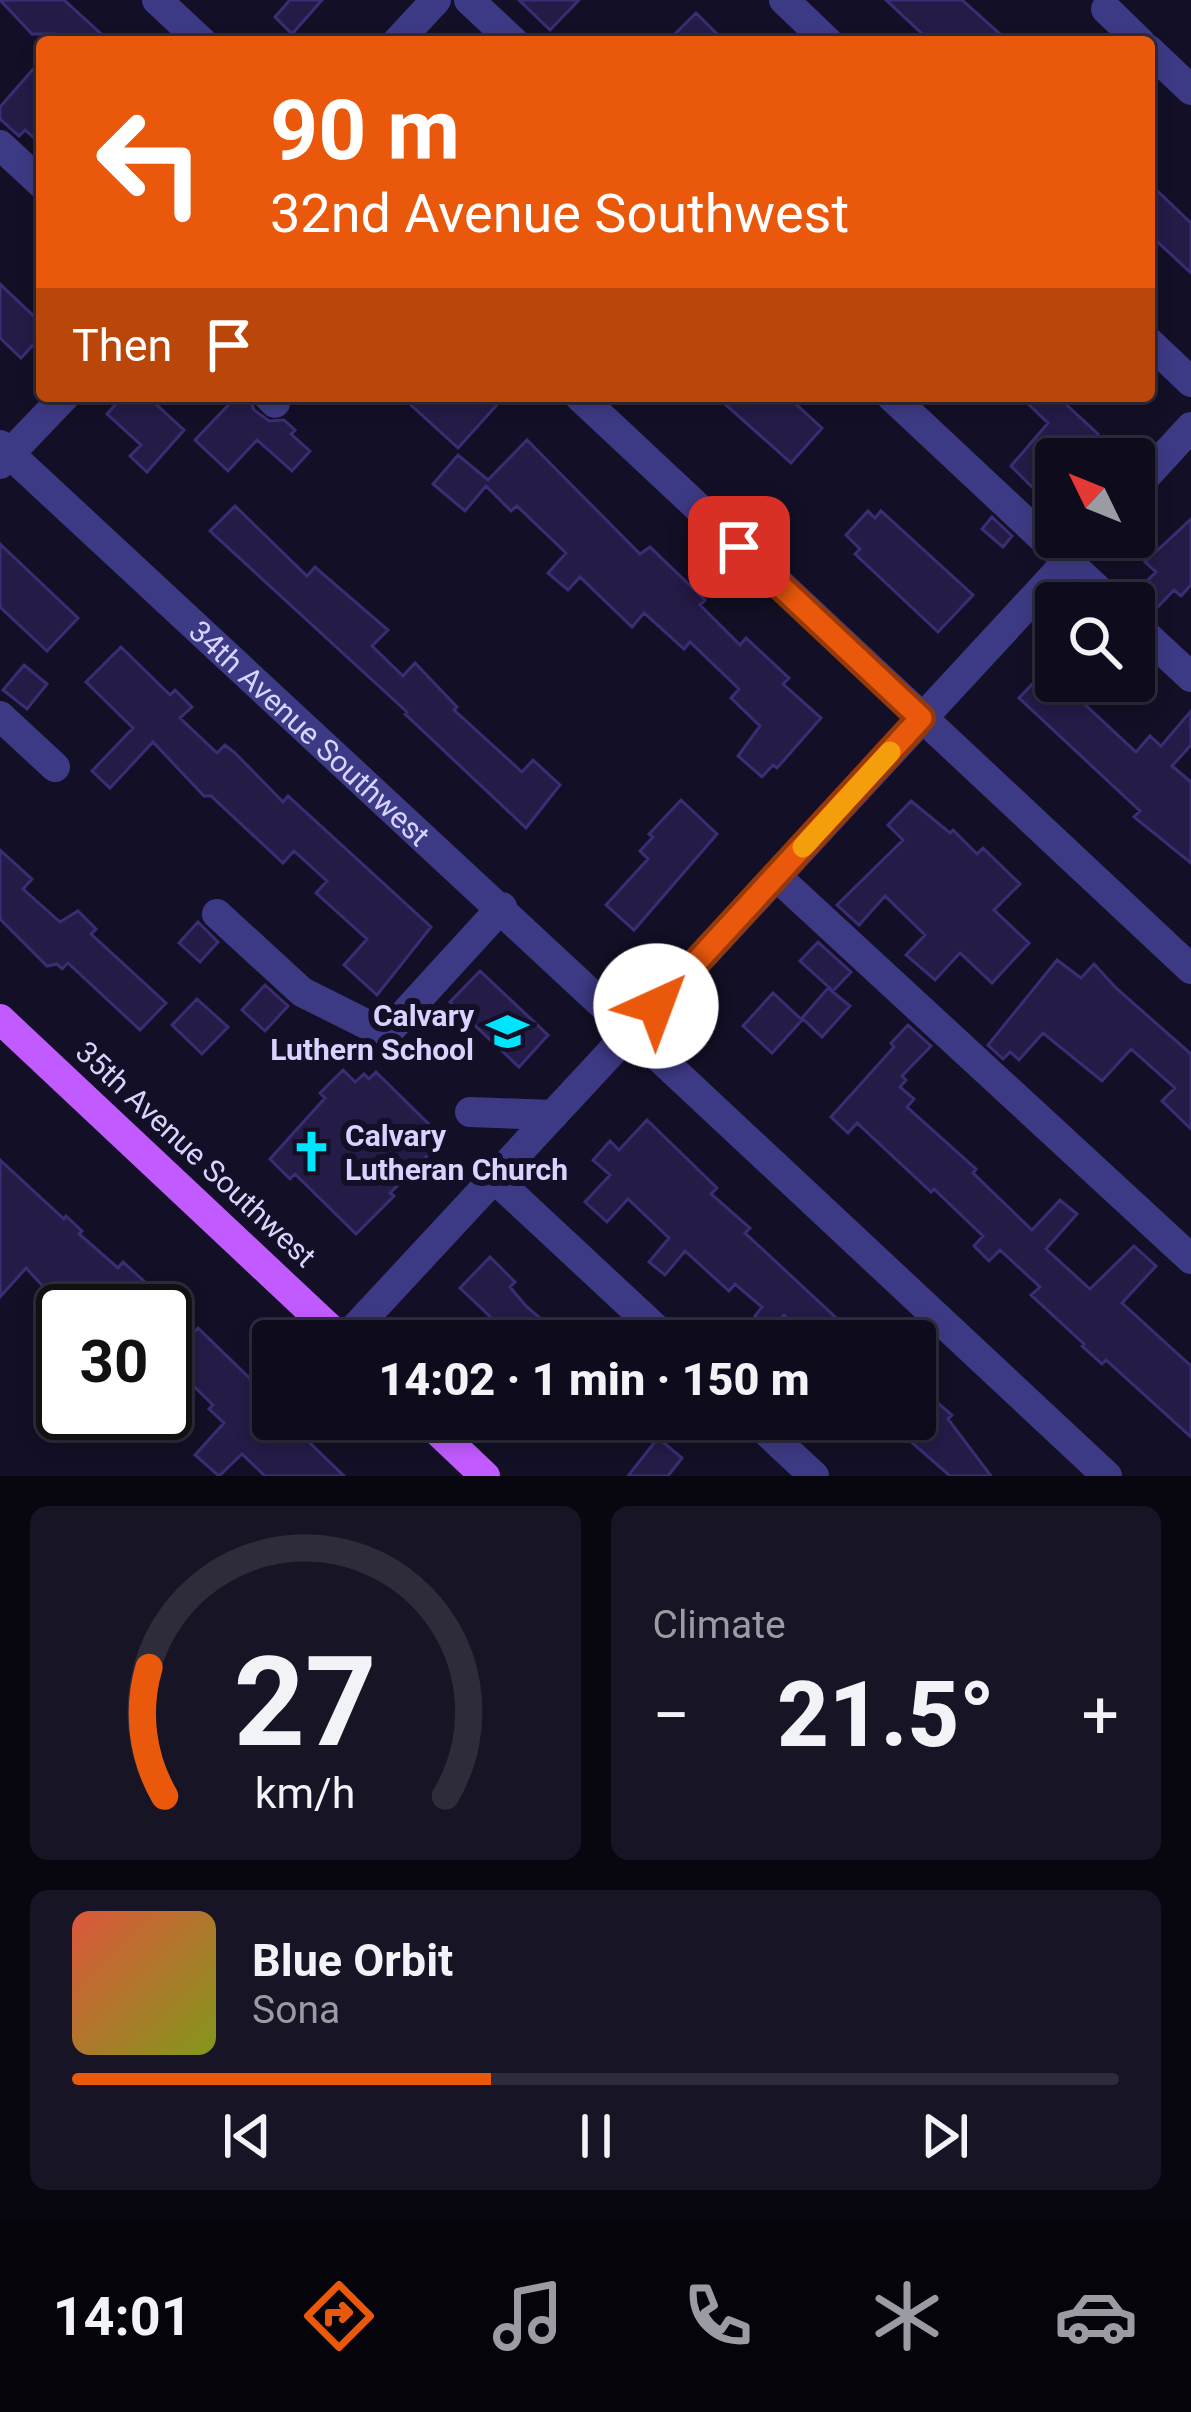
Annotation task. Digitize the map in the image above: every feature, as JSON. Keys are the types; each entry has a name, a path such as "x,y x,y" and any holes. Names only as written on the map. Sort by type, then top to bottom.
{"main road":[{"name":"35th Avenue Southwest","path":"0,1019 321,1320"},
{"path":"443,1440 470,1471"}],"street":[{"path":"157,0 196,36"},
{"path":"403,36 436,0"},
{"path":"469,0 508,36"},
{"path":"784,0 822,36"},
{"path":"1106,9 1135,36"},
{"path":"1155,56 1191,90"},
{"path":"0,145 36,178"},
{"path":"1155,348 1191,382"},
{"path":"3,455 59,402"},
{"path":"586,402 1191,969"},
{"path":"898,402 1090,582"},
{"path":"1155,466 1191,427"},
{"name":"34th Avenue Southwest","path":"3,455 502,907 1107,1476"},
{"path":"362,1320 1071,558"},
{"path":"1155,644 1191,677"},
{"path":"0,716 55,767"},
{"path":"776,876 1191,1259"},
{"path":"217,914 302,992 386,1034 502,907"},
{"path":"470,1112 553,1115"},
{"path":"494,1178 646,1320"},
{"path":"775,1440 814,1476"}],"building":[{"path":"0,0 64,0 103,36 50,36 32,34"},
{"path":"290,0 322,0 292,34 275,17"},
{"path":"519,0 579,0 550,30"},
{"path":"886,0 962,0 1002,36 925,36"},
{"path":"696,13 719,36 673,36"},
{"path":"36,66 36,140 25,130 19,136 0,119 0,107"},
{"path":"1155,189 1191,223 1191,273 1155,240"},
{"path":"0,284 36,318 36,342 21,358 0,338"},
{"path":"118,402 154,402 184,430 147,472 130,456 141,445 107,414"},
{"path":"231,402 251,402 269,421 284,420 295,430 291,434 310,451 292,471 257,440 228,471 195,440"},
{"path":"408,402 500,402 458,448"},
{"path":"723,402 794,402 822,428 791,463"},
{"path":"1026,402 1063,402 1098,434 1094,438 1035,438 1048,423"},
{"path":"1035,438 1035,490 1011,466"},
{"path":"527,440 640,554 650,547 705,600 700,605 740,645 746,638 789,678 783,684 821,718 777,768 773,765 762,777 738,756 760,726 731,698 739,689 690,642 684,649 644,613 632,627 580,577 568,590 548,573 566,553 517,506 511,511 486,486 465,511 433,484 458,455 488,480"},
{"path":"235,506 307,576 315,567 388,630 372,646 403,676 415,663 457,707 454,710 522,772 533,760 560,785 526,828 210,531"},
{"path":"868,511 875,518 881,511 973,595 938,632 855,554 860,549 846,535"},
{"path":"992,517 1012,536 1003,547 982,529"},
{"path":"1191,519 1191,585 1181,596 1174,590 1155,610 1155,582 1146,582 1156,572 1145,562 1155,558 1155,553"},
{"path":"0,544 78,618 47,651 0,607"},
{"path":"121,647 170,695 175,690 192,707 180,718 217,753 225,745 234,752 283,802 288,796 431,927 377,995 344,965 367,939 316,893 327,881 294,851 283,863 211,796 204,796 153,742 110,788 92,771 133,728 86,682"},
{"path":"24,665 47,684 27,709 3,690"},
{"path":"1035,681 1035,702 1082,702 1136,752 1150,736 1161,746 1191,711 1191,745 1172,766 1191,782 1191,863 1134,817 1140,811 1019,698"},
{"path":"681,800 717,834 634,930 606,905 648,859 640,851 653,837 649,834"},
{"path":"911,801 950,833 953,830 977,854 983,848 1020,884 994,910 1029,943 992,983 960,953 935,980 906,955 925,935 885,896 859,925 837,905 903,840 888,825"},
{"path":"0,850 32,879 23,889 60,922 78,911 96,929 91,934 166,1003 140,1030 68,963 62,969 57,964 47,966 0,919"},
{"path":"198,922 218,942 200,962 179,943"},
{"path":"818,942 851,972 833,991 800,961"},
{"path":"1057,960 1081,978 1094,964 1191,1054 1191,1129 1162,1101 1175,1088 1131,1049 1102,1081 1043,1033 1019,1060 1010,1052 1003,1059 988,1045"},
{"path":"480,971 548,1035 519,1067 450,1002"},
{"path":"265,985 288,1006 265,1031 242,1010"},
{"path":"828,988 850,1006 822,1037 802,1018"},
{"path":"773,993 802,1020 772,1053 743,1026"},
{"path":"197,999 228,1027 202,1054 172,1025"},
{"path":"908,1025 931,1046 902,1076 906,1080 900,1087 914,1099 907,1107 976,1169 973,1173 1032,1230 1060,1200 1077,1214 1046,1249 1090,1289 1134,1246 1156,1266 1122,1303 1191,1366 1191,1437 1106,1360 1102,1364 1082,1346 1031,1295 1040,1287 1000,1250 989,1261 974,1246 983,1236 934,1189 931,1192 857,1123 848,1133 831,1117"},
{"name":"Calvary Lutheran Church","path":"343,1070 355,1082 376,1072 444,1139 356,1234 295,1174 290,1179 270,1159 325,1098 320,1093"},
{"path":"647,1120 717,1188 711,1194 750,1228 745,1233 838,1320 789,1320 784,1315 779,1320 759,1320 755,1316 762,1307 735,1284 729,1291 685,1251 665,1275 649,1262 669,1238 628,1199 607,1222 585,1202 610,1175 593,1160 610,1141 619,1150"},
{"path":"0,1160 118,1268 123,1262 147,1284 41,1284 26,1268 0,1297"},
{"path":"490,1257 515,1282 510,1287 542,1320 494,1320 460,1288"},
{"path":"198,1328 252,1380 252,1440 307,1440 344,1476 265,1476 242,1454 219,1476 195,1455 224,1423 192,1384 192,1334"},
{"path":"936,1401 952,1415 948,1419 991,1476 950,1476 909,1440 936,1440"},
{"path":"656,1440 682,1458 668,1476 628,1476"}],"slow traffic":[{"path":"803,847 890,752"}],"place":[{"name":"Calvary Luthern School","path":"508,1032"},
{"name":"Calvary Lutheran Church","path":"311,1152"}],"route":[{"path":"656,1006 921,718 739,547"}]}
